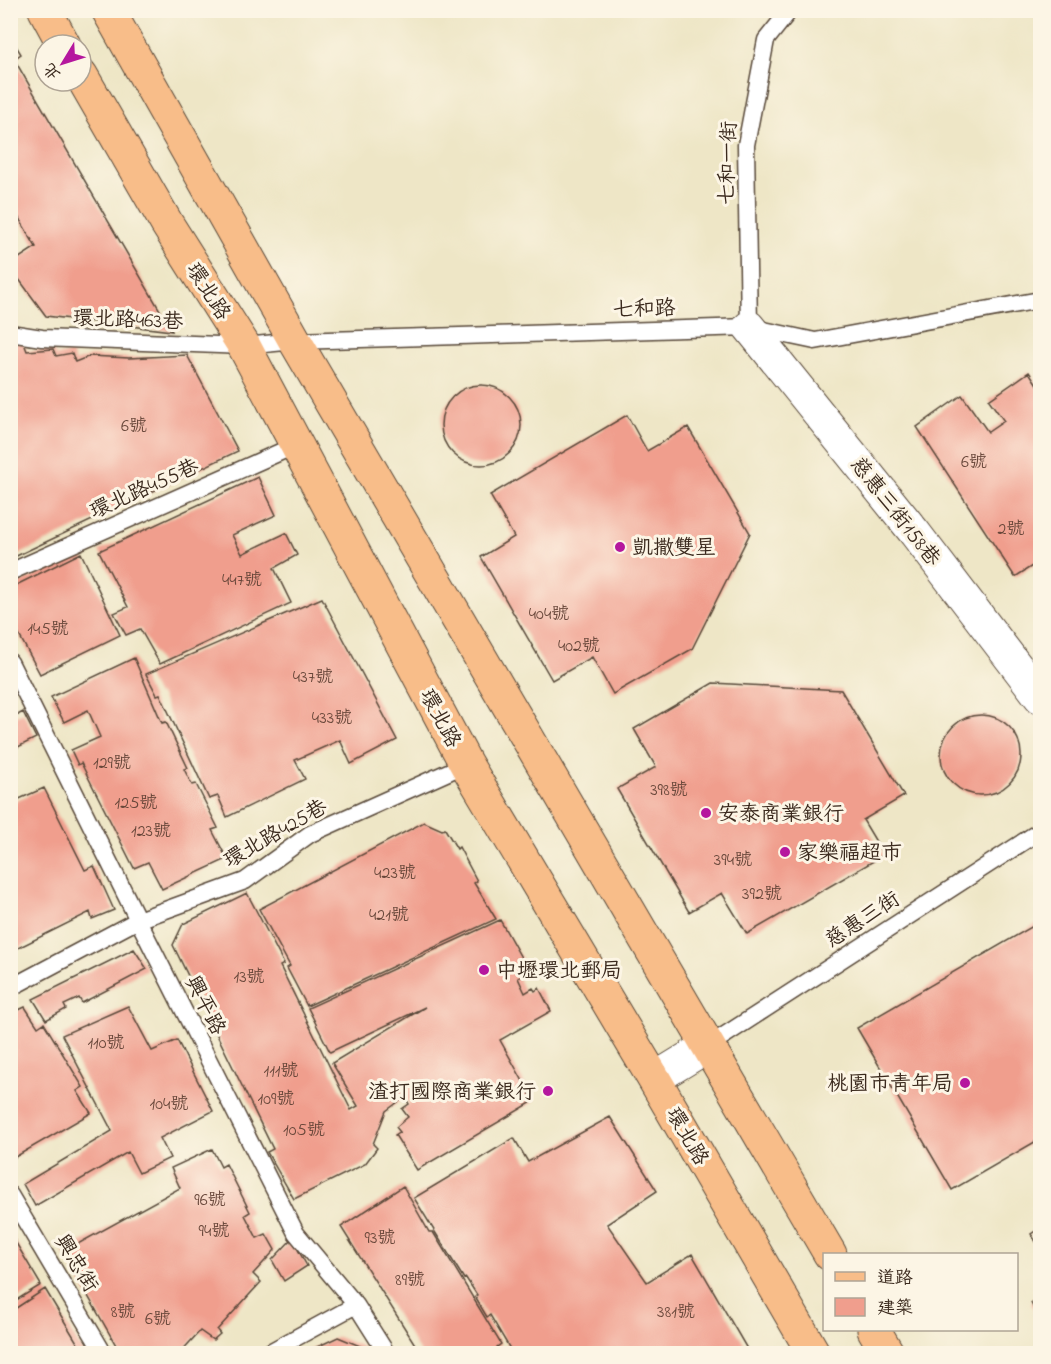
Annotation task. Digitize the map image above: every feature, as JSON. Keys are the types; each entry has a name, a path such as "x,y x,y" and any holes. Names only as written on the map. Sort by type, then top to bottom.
{"main road":[{"path":"45,10 57,33"},
{"path":"108,10 296,341 829,1253"},
{"name":"環北路","path":"91,93 167,224 244,346 466,764 814,1353"},
{"path":"875,1331 888,1353"}],"street":[{"name":"慈惠三街158巷","path":"749,327 915,533 1041,697"},
{"path":"654,1079 708,1046"}],"lane":[{"name":"七和一街","path":"749,327 746,146 765,40 790,10"},
{"name":"七和路","path":"244,346 296,341 749,327 815,341 1041,300"},
{"name":"環北路463巷","path":"10,333 42,338 244,346"},
{"name":"環北路455巷","path":"10,572 296,444"},
{"name":"興平路","path":"10,662 296,1233 356,1305 387,1353"},
{"name":"環北路425巷","path":"10,988 138,921 245,881 310,834 466,764"},
{"name":"慈惠三街","path":"708,1046 1041,831"},
{"name":"興忠街","path":"10,1195 104,1353"},
{"path":"266,1353 356,1305"}],"building":[{"path":"10,36 21,54 14,59 172,331 46,316 10,267 10,264 36,247 10,203"},
{"path":"10,340 23,341 27,351 53,349 56,356 72,353 75,362 90,356 129,358 187,355 238,451 10,559"},
{"path":"1029,372 1040,389 1040,517 1038,518 1040,521 1040,561 1015,577 917,427 962,395 988,432 1004,421 989,400"},
{"path":"481,385 496,388 509,397 518,410 521,425 518,440 509,453 496,462 481,465 466,462 453,453 444,440 441,425 444,410 453,397 466,388"},
{"name":"凱撒雙星","path":"627,415 647,451 688,427 750,533 692,649 613,694 592,657 552,680 481,557 514,537 490,495"},
{"path":"258,477 276,515 232,535 242,554 286,533 297,555 274,568 291,603 160,664 140,629 126,635 114,613 128,607 99,551"},
{"path":"81,553 120,635 40,674 10,618 10,588"},
{"path":"322,598 397,740 351,764 340,740 295,760 305,779 227,817 218,796 209,799 160,694 157,695 146,674"},
{"path":"134,658 162,723 166,722 188,768 184,769 192,785 196,784 218,828 212,830 227,859 162,889 148,862 134,868 81,763 78,765 71,750 100,737 88,710 64,722 51,697"},
{"path":"713,683 841,690 904,796 863,820 884,855 747,934 722,893 689,912 617,789 656,767 634,729"},
{"path":"23,712 36,738 10,751 10,719"},
{"path":"981,715 996,718 1009,727 1018,740 1021,755 1018,770 1009,783 996,792 981,795 966,792 953,783 944,770 941,755 944,740 953,727 966,718"},
{"path":"44,788 85,870 94,866 114,910 92,919 90,912 10,952 10,803"},
{"path":"424,822 442,830 445,829 457,849 459,847 477,881 474,883 496,919 307,1006 287,968 290,966 259,909"},
{"path":"247,893 284,964 280,966 351,1110 358,1106 332,1063 425,1007 330,1052 308,1008 500,920 529,972 518,978 525,993 533,988 535,991 539,988 551,1011 500,1040 534,1101 417,1170 395,1135 400,1132 396,1127 408,1117 402,1109 409,1104 405,1097 386,1111 373,1144 377,1148 365,1164 294,1199 267,1152 273,1149 173,945 183,924"},
{"name":"桃園市青年局","path":"1040,922 1040,1139 952,1190 857,1028"},
{"path":"134,949 147,969 82,1003 79,998 64,1005 66,1009 46,1020 33,999"},
{"path":"128,1006 152,1051 177,1040 213,1111 160,1138 170,1158 139,1173 128,1152 35,1206 23,1184 112,1131 62,1035"},
{"path":"25,1007 38,1027 44,1023 83,1087 77,1091 91,1113 10,1160 10,1014"},
{"path":"610,1117 657,1191 607,1224 647,1282 692,1254 750,1354 513,1354 490,1315 487,1317 475,1297 477,1295 466,1278 464,1279 414,1198 514,1138 528,1162"},
{"path":"212,1149 221,1167 226,1164 250,1212 245,1215 257,1238 266,1234 275,1250 253,1274 261,1282 217,1330 220,1334 213,1340 200,1331 179,1354 121,1354 63,1252 180,1188 171,1168"},
{"path":"403,1186 429,1232 433,1232 501,1344 497,1347 501,1354 421,1354 341,1227"},
{"path":"1040,1228 1040,1248 1031,1234"},
{"path":"10,1233 41,1285 10,1304"},
{"path":"292,1239 307,1266 284,1281 272,1260"},
{"path":"45,1289 84,1354 10,1354 10,1312"},
{"path":"1040,1296 1040,1320 1031,1303"},
{"path":"338,1337 365,1348 368,1354 302,1354"}],"place":[{"name":"凱撒雙星","path":"620,547"},
{"name":"安泰商業銀行","path":"706,813"},
{"name":"家樂福超市","path":"785,852"},
{"name":"中壢環北郵局","path":"484,970"},
{"name":"桃園市青年局","path":"965,1083"},
{"name":"渣打國際商業銀行","path":"548,1091"}]}
